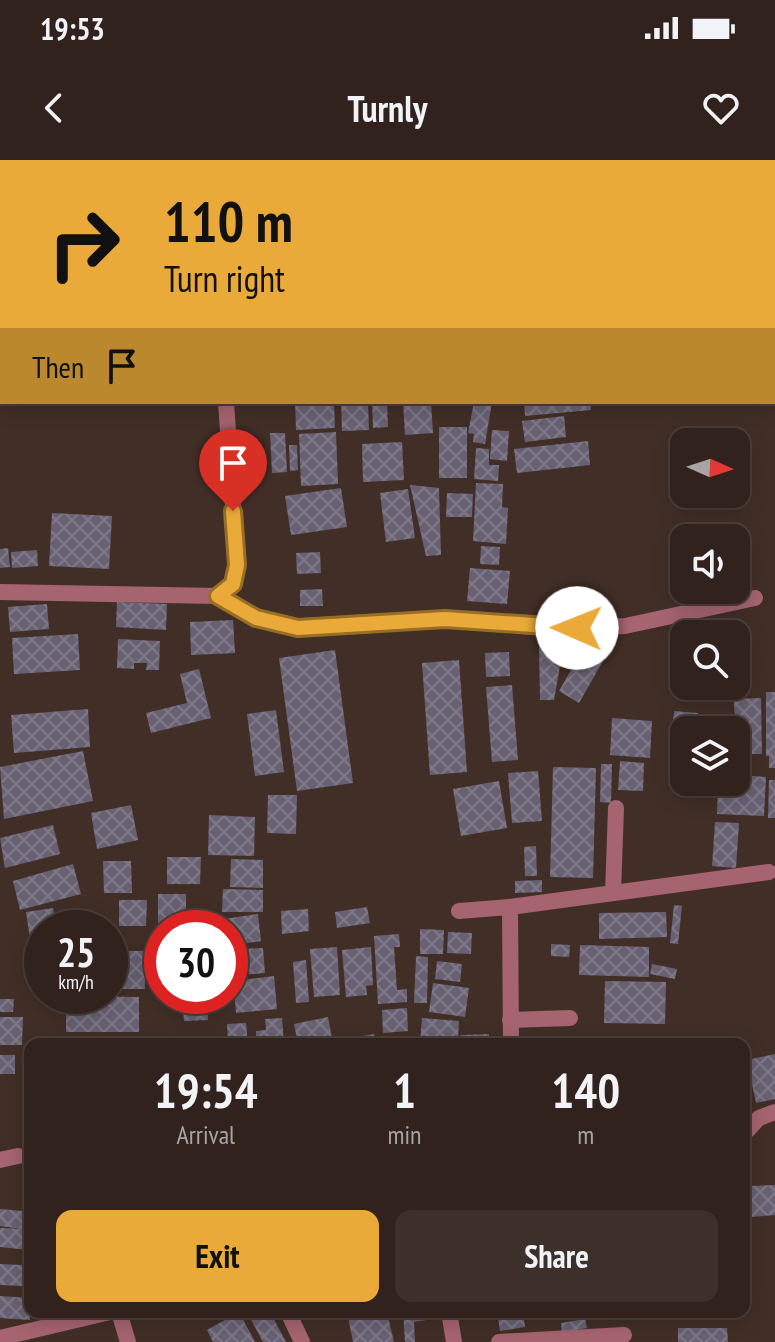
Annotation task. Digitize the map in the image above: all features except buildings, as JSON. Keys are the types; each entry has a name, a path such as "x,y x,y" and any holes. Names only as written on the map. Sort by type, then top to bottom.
{"street":[{"path":"218,596 233,584 237,565 226,404"},
{"path":"0,592 218,596 256,618 298,628 445,619 553,629 625,626 755,598"},
{"path":"613,893 616,808"},
{"path":"459,911 769,872"},
{"path":"510,907 511,1038"},
{"path":"510,1020 570,1018"},
{"path":"750,1128 759,1118 775,1112"},
{"path":"0,1160 18,1156"},
{"path":"0,1338 85,1318"},
{"path":"121,1318 128,1342"},
{"path":"291,1318 302,1342"},
{"path":"450,1318 454,1342"},
{"path":"499,1342 624,1335"}],"route":[{"path":"233,511 237,565 233,584 218,596 256,618 298,628 445,619 553,629 577,628"}]}
